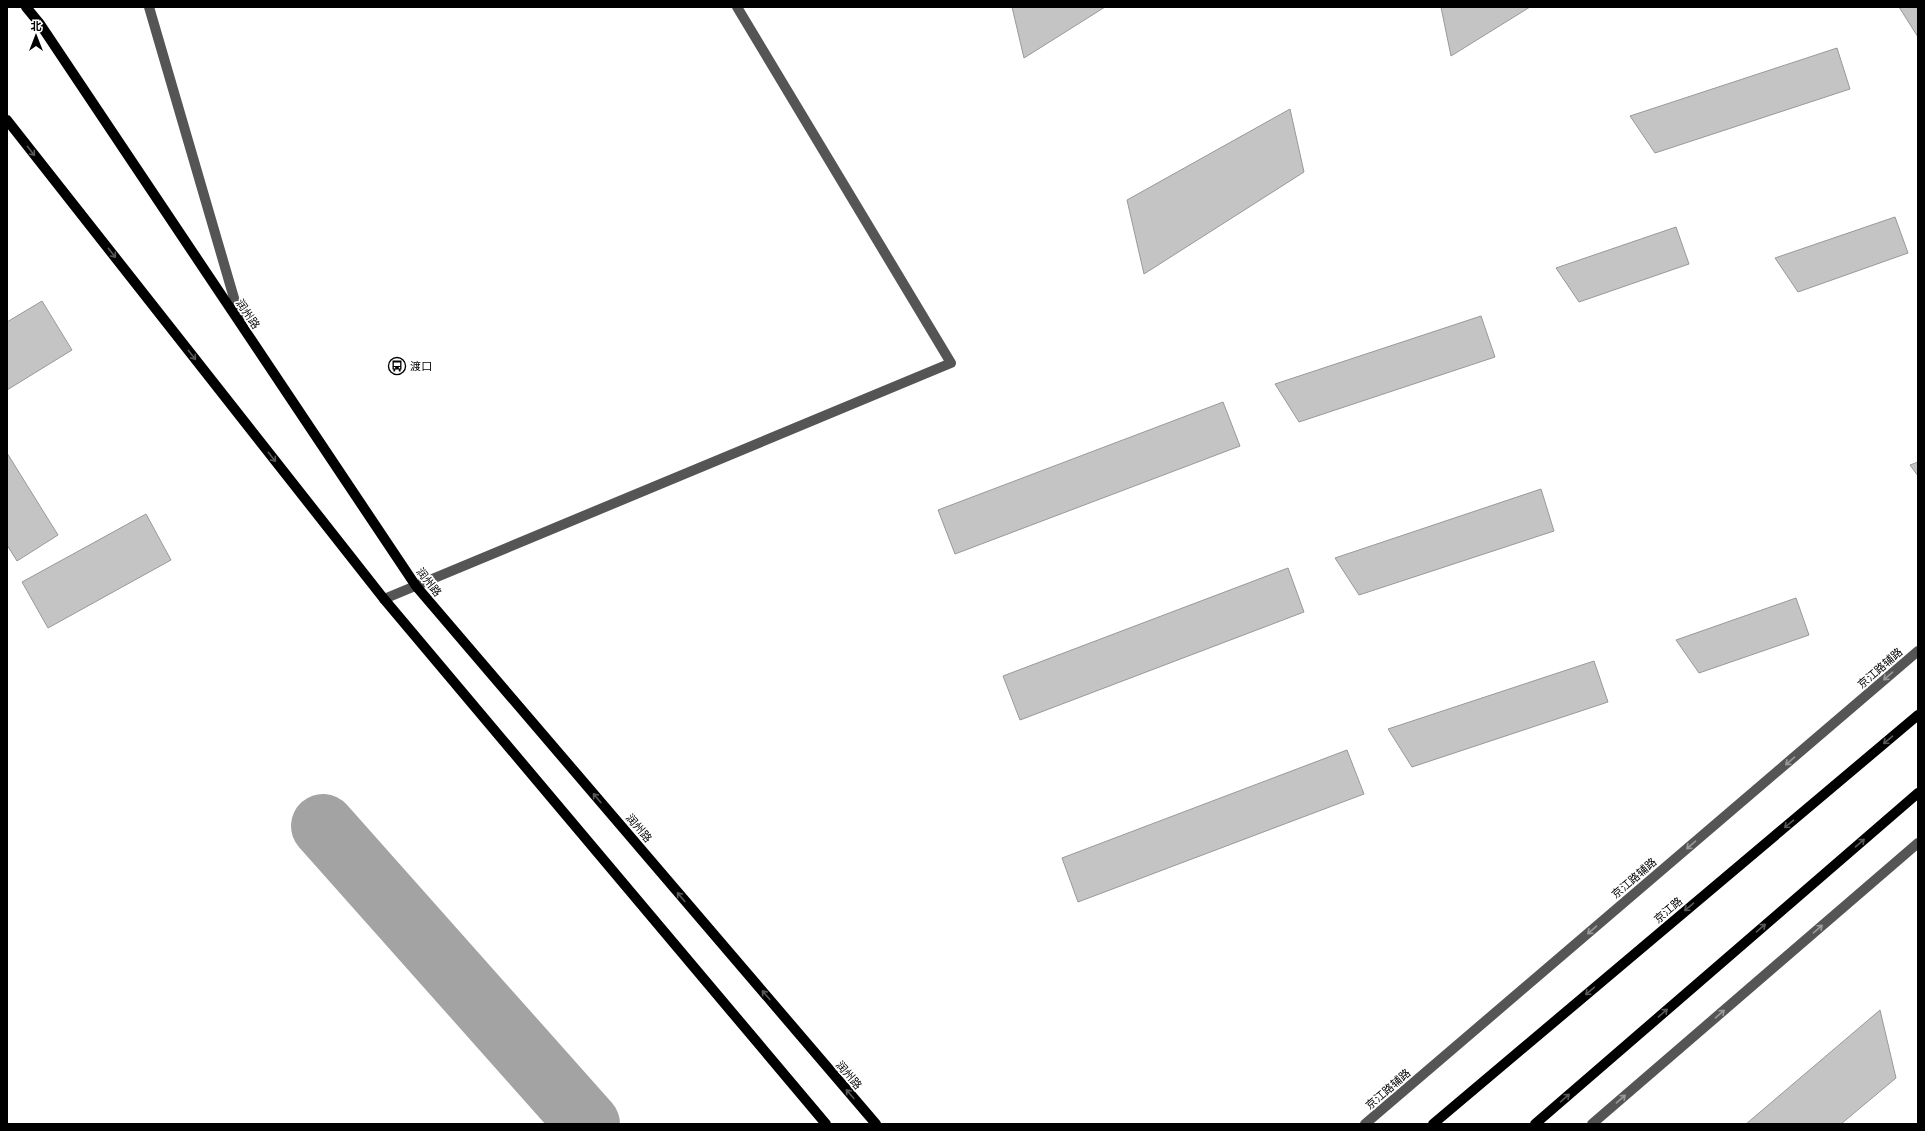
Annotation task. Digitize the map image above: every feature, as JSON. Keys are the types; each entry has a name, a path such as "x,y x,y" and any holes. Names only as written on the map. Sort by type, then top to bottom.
{"main road":[{"name":"润州路","path":"26,7 40,24 416,586 876,1124"},
{"path":"7,120 384,599 826,1124"},
{"name":"京江路","path":"1433,1124 1918,715"},
{"path":"1535,1124 1918,793"}],"street":[{"path":"149,7 242,326"},
{"path":"384,599 951,363 737,7"},
{"name":"京江路辅路","path":"1365,1124 1918,651"},
{"path":"1592,1124 1918,843"}],"building":[{"path":"1012,7 1105,7 1024,58"},
{"path":"1441,7 1530,7 1451,56"},
{"path":"1899,7 1918,7 1918,37"},
{"path":"1837,48 1850,89 1655,153 1630,116"},
{"path":"1290,109 1304,172 1144,274 1127,200"},
{"path":"1895,217 1908,253 1798,292 1775,258"},
{"path":"1676,227 1689,264 1579,302 1556,268"},
{"path":"42,301 72,350 7,390 7,322"},
{"path":"1481,316 1495,357 1299,422 1275,384"},
{"path":"1223,402 1240,446 955,554 938,510"},
{"path":"7,453 58,535 17,561 7,545"},
{"path":"1918,462 1918,476 1910,465"},
{"path":"1541,489 1554,531 1359,595 1335,558"},
{"path":"146,514 171,560 48,628 22,582"},
{"path":"1288,568 1304,612 1020,720 1003,676"},
{"path":"1796,598 1809,635 1699,673 1676,640"},
{"path":"1594,661 1608,702 1412,767 1388,729"},
{"path":"1347,750 1364,794 1078,902 1062,858"},
{"path":"1880,1010 1896,1078 1841,1124 1746,1124"}],"waterway":[{"path":"323,826 588,1124"}],"place":[{"name":"渡口","path":"397,366"}]}
